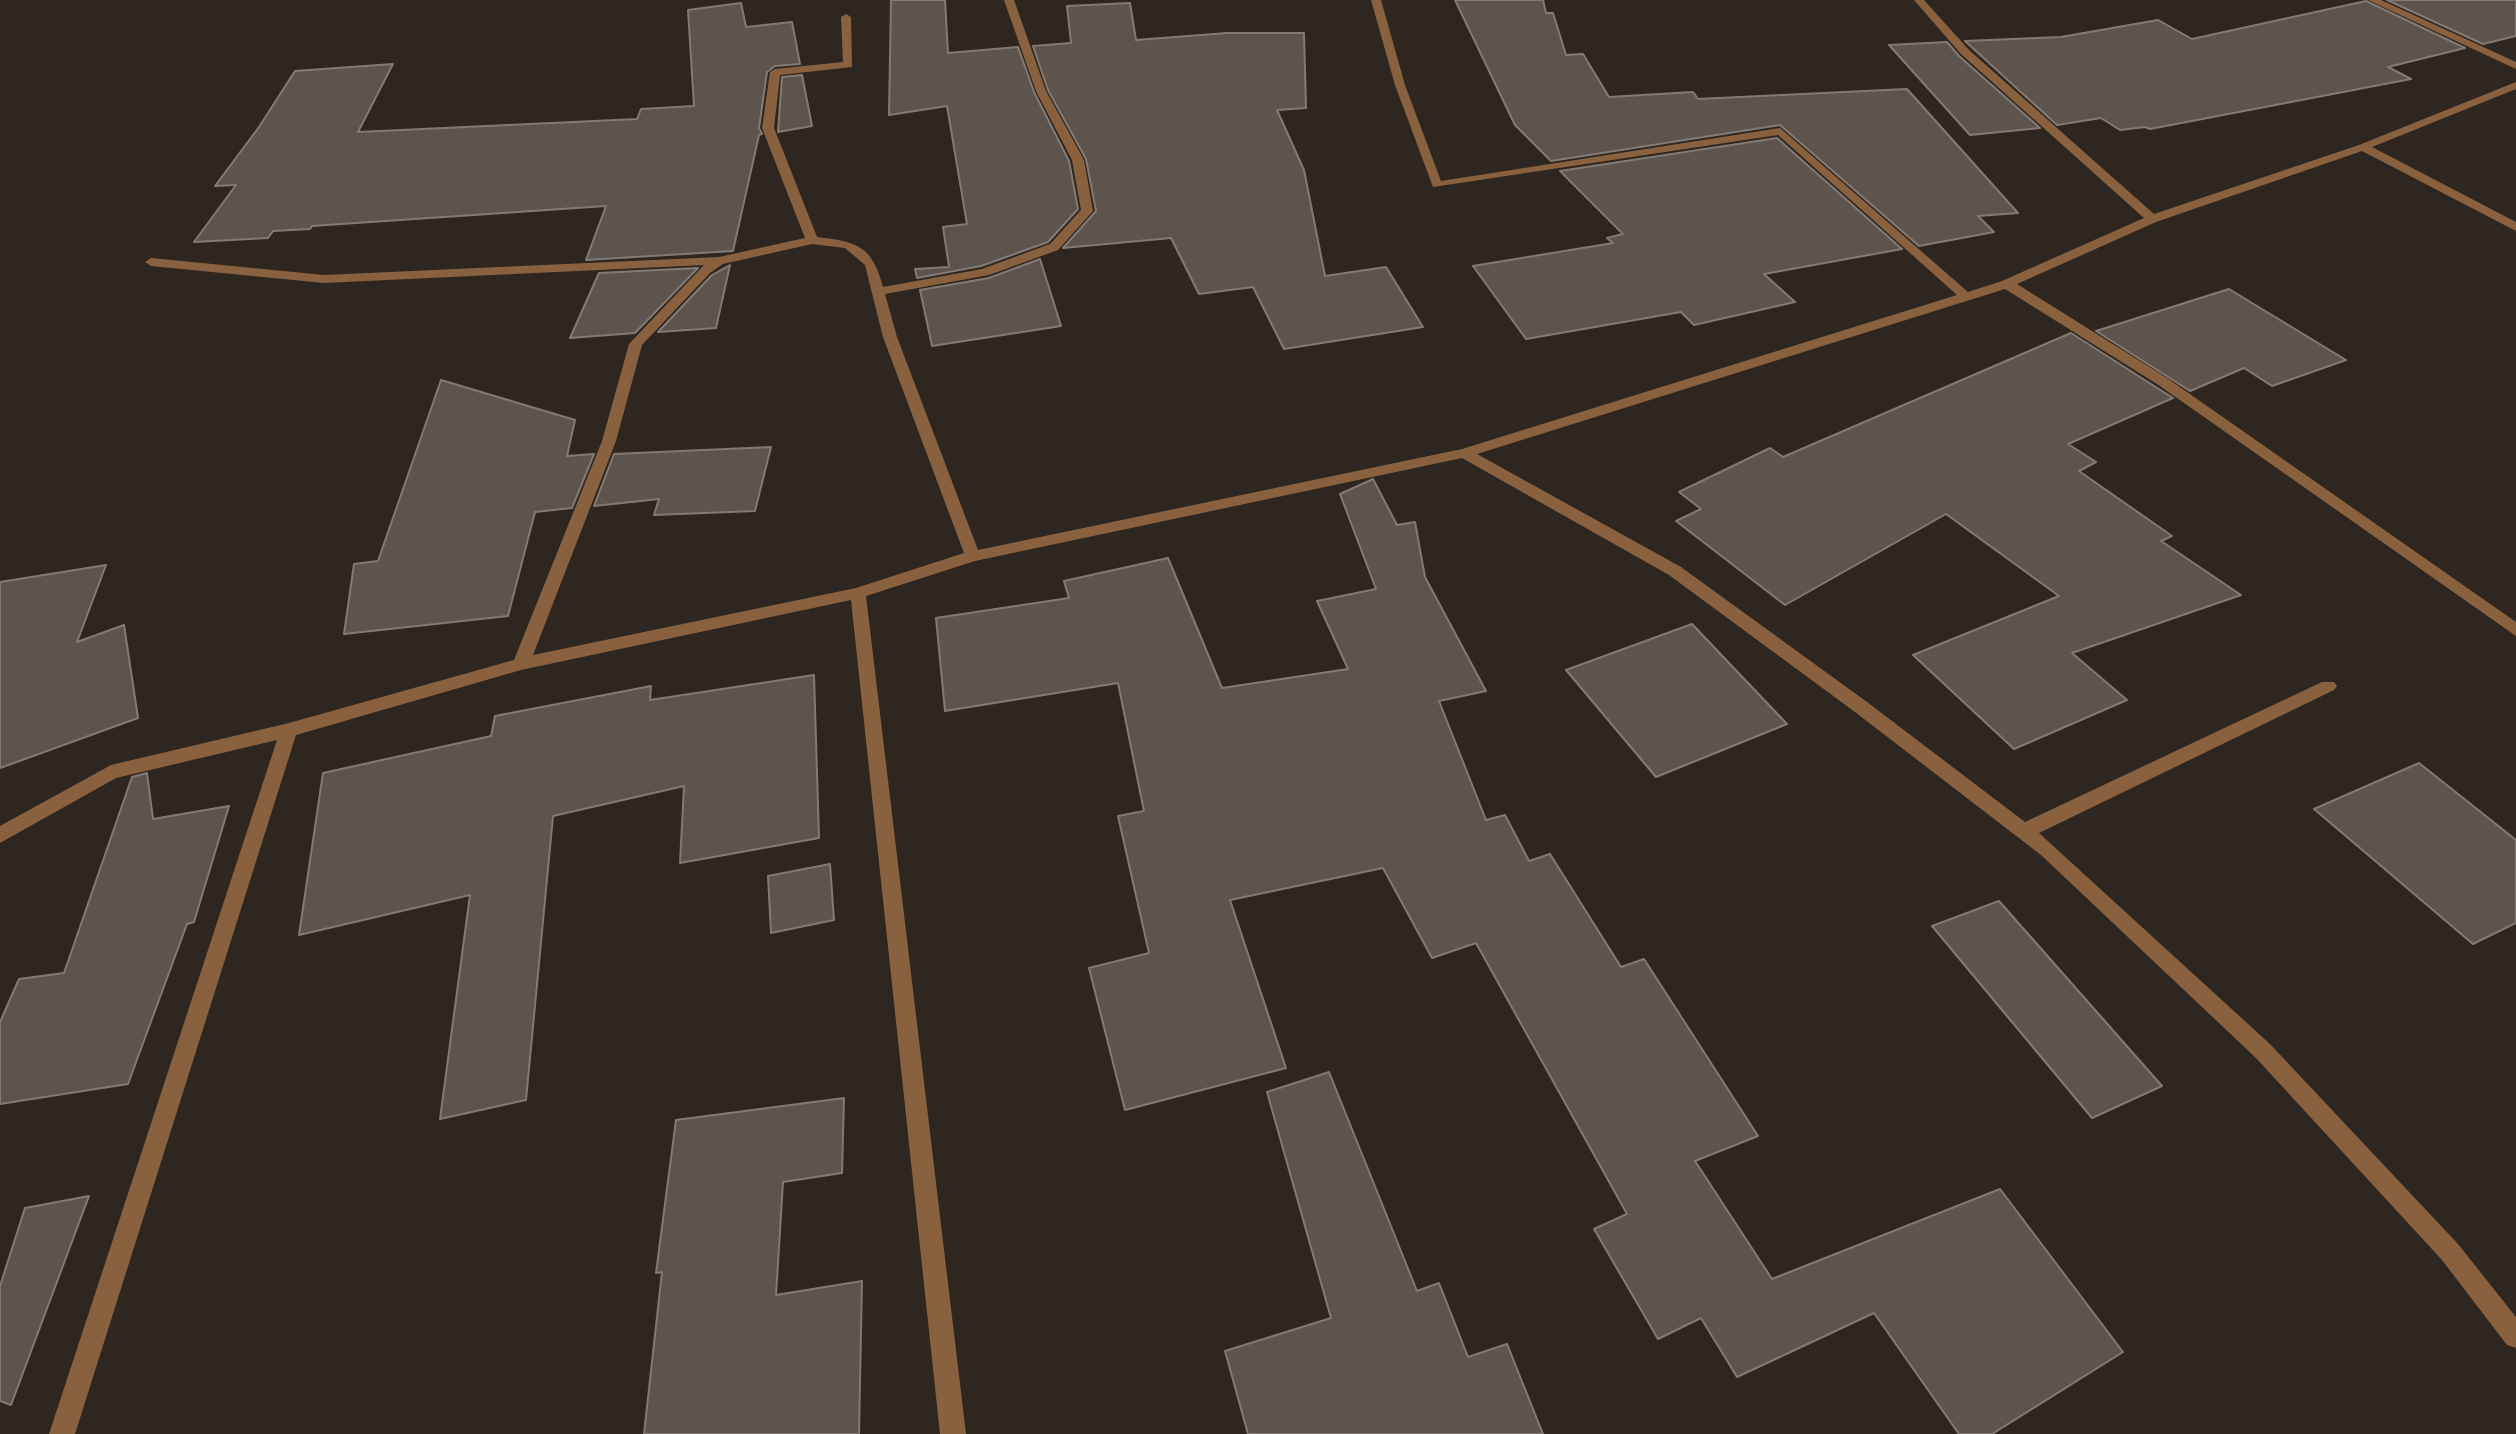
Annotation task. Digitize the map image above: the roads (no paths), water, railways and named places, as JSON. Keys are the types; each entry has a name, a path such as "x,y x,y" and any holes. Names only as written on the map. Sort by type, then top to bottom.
{"street":[{"path":"880,290 985,272 1054,247 1087,211 1077,160 1041,91 1009,0"},
{"path":"1376,0 1400,85 1437,185 1780,131 1966,297"},
{"path":"1919,0 1965,52 2152,219"},
{"path":"2373,0 2516,66"},
{"path":"812,240 768,128 775,72 848,65 846,17"},
{"path":"0,835 110,772 289,730 521,664 858,593 973,556 1464,453 2007,284 2152,219 2363,147 2516,85"},
{"path":"2363,147 2516,227"},
{"path":"151,262 324,279 719,261 812,240 849,245 872,264 890,337 973,556"},
{"path":"521,664 609,441 636,344 706,270 719,261"},
{"path":"2007,284 2162,381 2516,630"},
{"path":"1464,453 1675,571 1861,707 2048,850 2263,1051 2450,1252 2516,1336"},
{"path":"858,593 953,1434"},
{"path":"2024,832 2328,686"},
{"path":"62,1434 289,730"}]}
